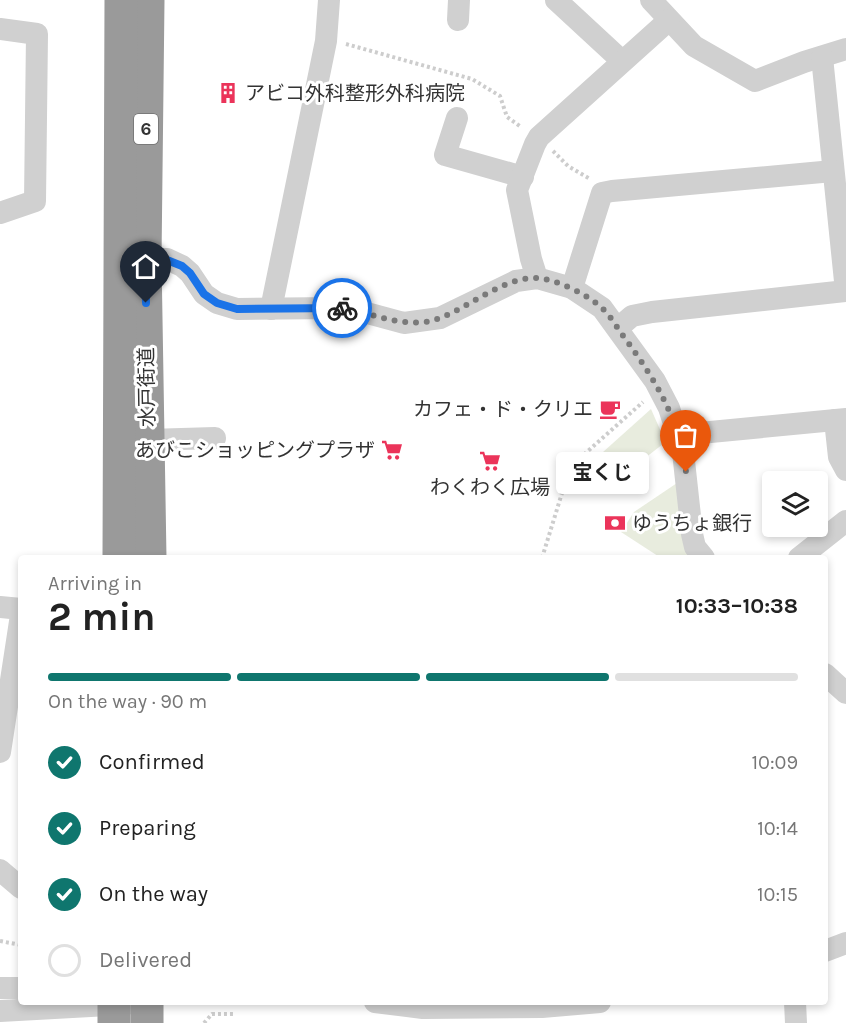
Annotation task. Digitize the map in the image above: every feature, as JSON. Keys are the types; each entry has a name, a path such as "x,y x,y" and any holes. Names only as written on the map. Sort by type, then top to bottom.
{"highway":[{"name":"水戸街道","path":"119,555 121,0"},
{"name":"水戸街道","path":"148,0 145,259 150,555"},
{"path":"147,1005 147,1023"}],"street":[{"path":"271,309 326,37 328,0"},
{"path":"556,0 622,62"},
{"path":"651,0 694,46 755,81 846,49"},
{"path":"537,278 531,260 517,190 539,138 669,20"},
{"path":"0,28 38,34 35,201 0,213"},
{"path":"618,328 632,316 652,312 846,291 822,57"},
{"path":"457,118 444,155 523,177"},
{"path":"572,288 602,194 833,171"},
{"path":"145,259 167,260 182,266 190,273 204,294 217,303 237,309 338,308 356,310 404,323 440,318 516,281 537,278 572,288 602,308 655,381 669,408 683,452 692,534 695,547 702,555"},
{"path":"679,435 840,420 839,457 846,470"},
{"path":"148,440 215,438"},
{"path":"803,555 846,521"},
{"path":"0,607 18,609"},
{"path":"0,753 18,635"},
{"path":"828,678 846,693"},
{"path":"0,870 18,885"},
{"path":"828,950 846,943"},
{"path":"0,988 18,988"},
{"path":"0,1011 114,1010 135,1005"},
{"path":"399,1005 423,1008 556,1005"},
{"path":"795,1005 796,1023"}],"path":[{"path":"326,37 472,80 500,96 507,117 532,136 539,138 568,166 597,183 607,192"},
{"path":"543,555 570,467 644,401"},
{"path":"0,941 18,944"},
{"path":"204,1023 212,1014 235,1014"}],"shaded area":[{"path":"651,409 662,434 663,444 613,483 593,461"},
{"path":"680,481 692,555 656,555 621,532 634,512"}],"way so far":[{"path":"342,308 404,323 424,322 440,318 516,281 537,278 572,288 602,308 655,381 669,408 679,435 686,472"}],"place":[{"name":"アビコ外科整形外科病院","path":"228,93"},
{"name":"カフェ・ド・クリエ","path":"610,409"},
{"name":"あびこショッピングプラザ","path":"392,450"},
{"name":"わくわく広場","path":"490,461"},
{"name":"宝くじ","path":"686,472"},
{"name":"ゆうちょ銀行","path":"615,523"}],"route":[{"path":"146,303 145,259 163,259 182,266 190,273 204,294 217,303 237,309 342,308"}]}
